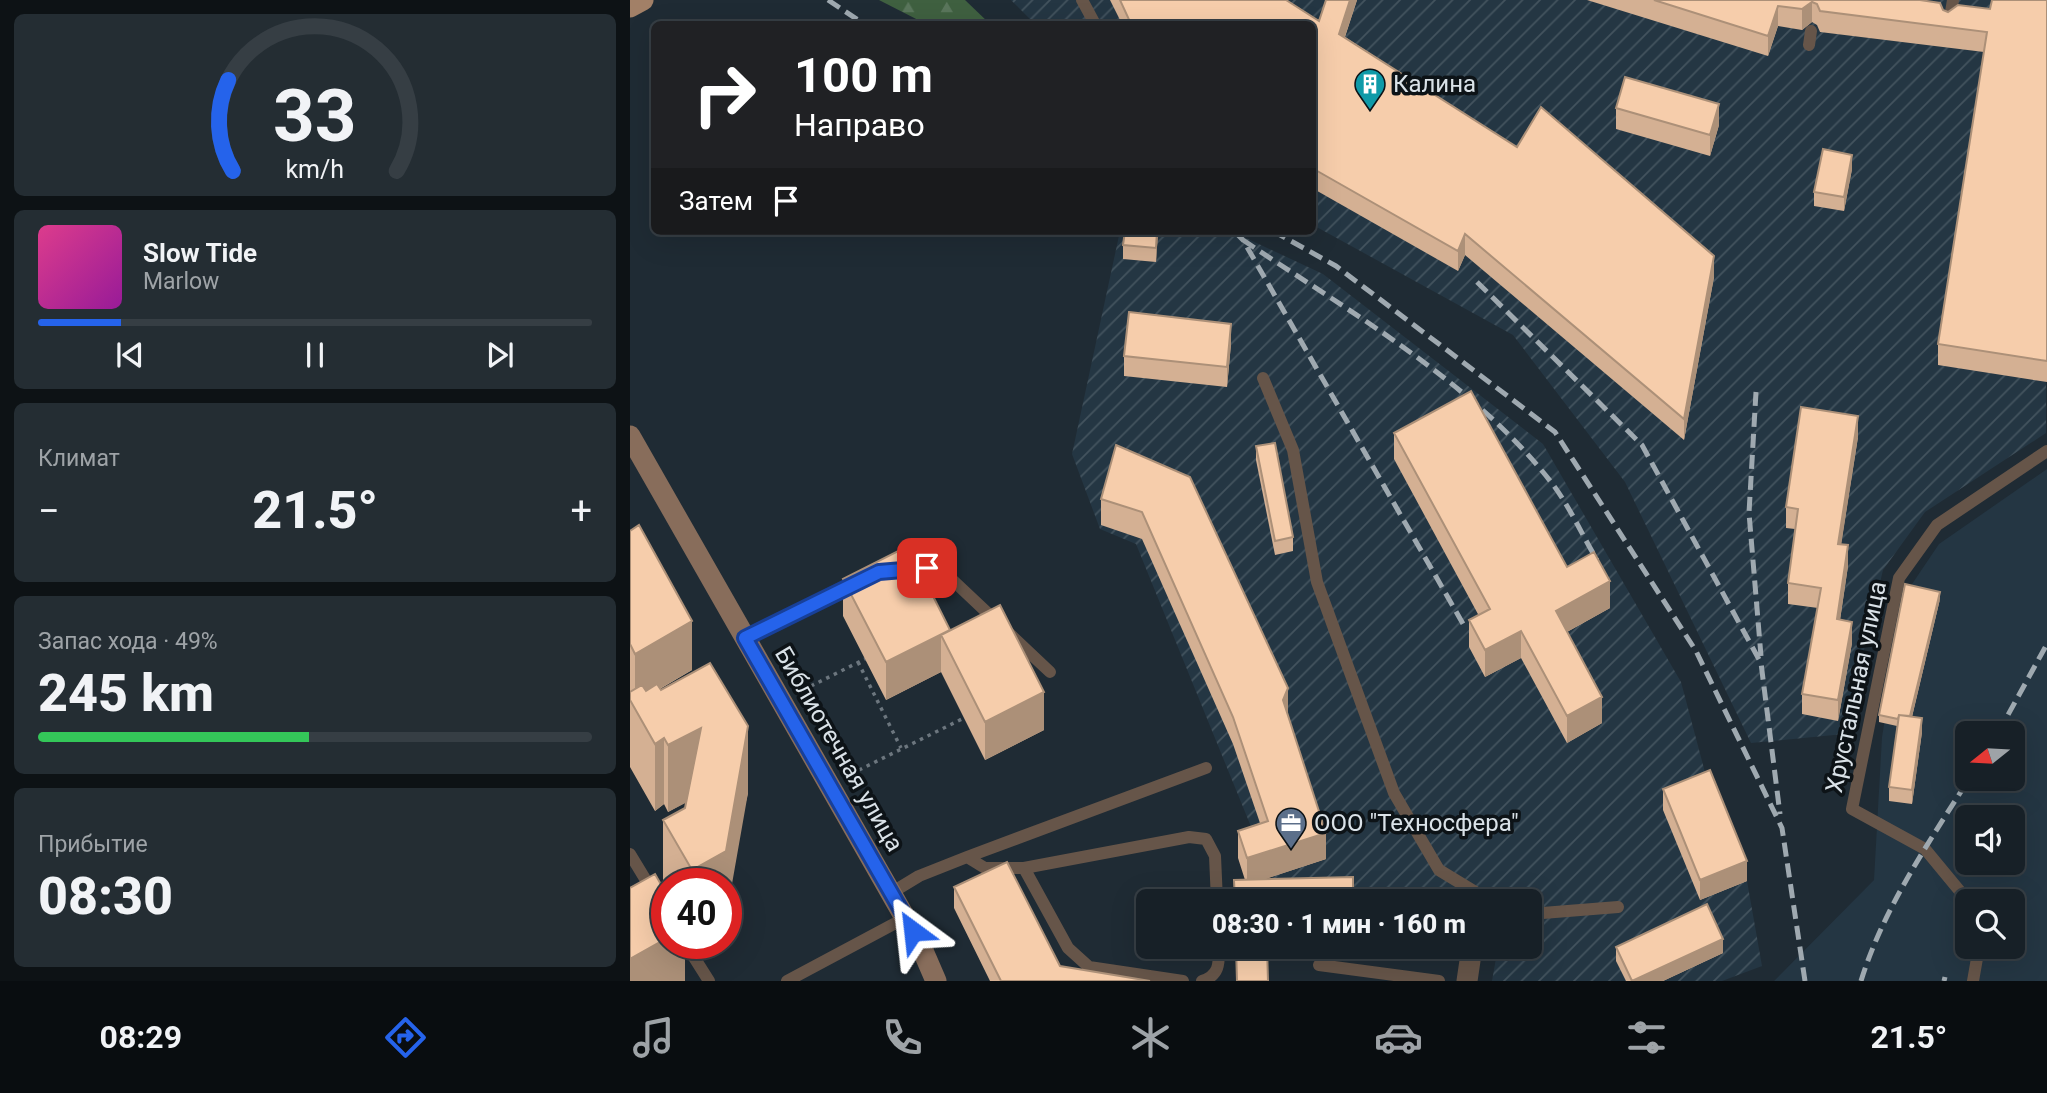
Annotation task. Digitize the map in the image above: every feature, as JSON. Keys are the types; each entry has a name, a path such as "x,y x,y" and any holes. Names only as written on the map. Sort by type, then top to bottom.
{"main road":[{"path":"630,7 643,0"}],"street":[{"name":"Библиотечная улица","path":"630,436 891,893 936,981"},
{"path":"1467,981 1470,959"}],"lane":[{"path":"1082,0 1093,21"},
{"path":"1949,24 1953,0"},
{"path":"1809,46 1811,31"},
{"path":"1263,378 1293,450 1317,582 1394,793 1439,870 1467,889"},
{"name":"Хрустальная улица","path":"1958,889 1925,849 1852,810 1899,578 1937,525 2047,451"},
{"path":"891,571 927,568 943,571 1050,672"},
{"path":"745,638 868,578"},
{"path":"891,893 919,876 1206,768"},
{"path":"967,857 985,868 1024,868 1189,837 1206,839 1215,856 1216,889"},
{"path":"630,854 651,889"},
{"path":"1024,868 1068,948 1089,967 1182,981"},
{"path":"1542,913 1619,908"},
{"path":"787,981 905,918"},
{"path":"695,959 709,981"},
{"path":"1202,981 1211,978 1220,967 1220,959"},
{"path":"1973,981 1977,959"},
{"path":"1319,965 1438,981"}],"path":[{"path":"811,686 865,659"},
{"path":"858,662 902,749"},
{"path":"859,770 964,718"}],"shaded area":[{"path":"1011,0 2047,0 2046,433 1925,512 1883,570 1844,734 1751,743 1625,482 1513,335 1316,227 1316,21 1032,21"},
{"path":"1119,235 1240,235 1323,274 1543,444 1681,682 1710,791 1747,881 1762,966 1722,981 1492,981 1496,959 1542,959 1542,889 1276,889 1136,544 1100,529 1072,454"},
{"path":"2047,469 2047,981 1774,981 1874,880 1882,737 1906,593 1939,544"}],"green space":[{"path":"879,0 965,0 987,21 920,21"}],"building":[{"path":"1120,0 1286,0 1319,21 1326,0 1350,0 1339,34 1517,147 1541,107 1714,256 1684,419 1465,234 1458,251 1316,170 1316,21 1130,21"},
{"path":"1654,0 1920,0 1940,3 1943,10 1948,12 1958,5 1990,9 1992,0 2047,0 2047,361 1938,344 1987,32 1820,11 1817,4 1812,2 1802,9 1778,6 1768,36"},
{"path":"1625,77 1719,104 1710,135 1616,108"},
{"path":"1823,149 1852,155 1844,197 1814,192"},
{"path":"1124,235 1157,235 1156,248 1123,245"},
{"path":"1129,312 1231,324 1227,367 1124,356"},
{"path":"1471,391 1567,567 1594,552 1610,581 1556,611 1602,697 1567,716 1521,631 1485,650 1469,620 1490,609 1394,433"},
{"path":"1801,407 1858,416 1838,544 1848,545 1837,619 1852,622 1838,700 1802,694 1821,588 1788,583 1798,509 1786,507"},
{"path":"1275,443 1293,537 1275,541 1256,446"},
{"path":"1116,445 1190,477 1288,688 1283,700 1326,833 1247,858 1238,831 1268,821 1233,717 1142,512 1101,499"},
{"path":"639,525 692,621 635,654 630,644 630,531"},
{"path":"908,546 950,630 886,662 843,579"},
{"path":"1905,584 1940,592 1910,716 1899,715 1898,719 1879,715"},
{"path":"1000,605 1044,692 985,722 941,635"},
{"path":"710,663 748,726 726,851 696,868 691,868 663,820 685,808 701,728 668,745 664,738 655,744 630,700 630,692 642,685 646,691 657,684 661,690"},
{"path":"1899,715 1922,718 1912,790 1889,787"},
{"path":"1710,770 1747,861 1700,880 1663,789"},
{"path":"1007,862 1060,966 1150,981 1001,981 954,887"},
{"path":"651,876 651,947 630,959 630,888"},
{"path":"1353,877 1353,889 1234,889 1234,880"},
{"path":"1707,904 1723,939 1632,981 1616,947"},
{"path":"1236,959 1267,959 1268,981 1237,981"}],"railway":[{"path":"828,0 860,21"},
{"path":"1238,235 1466,629"},
{"path":"1280,235 1336,266 1555,432 1696,651 1782,828 1805,981"},
{"path":"1243,240 1407,350 1484,412 1519,446 1558,491 1597,560"},
{"path":"1477,282 1642,445 1761,663 1780,814"},
{"path":"1756,392 1749,513 1761,656"},
{"path":"2005,721 2047,644"},
{"path":"1861,981 1870,954 1894,902 1961,791"},
{"path":"1944,981 1945,977"}],"place":[{"name":"Калина","path":"1370,111"},
{"name":"ООО \"Техносфера\"","path":"1291,850"}],"route":[{"path":"913,931 745,638 879,572 927,568"}]}
